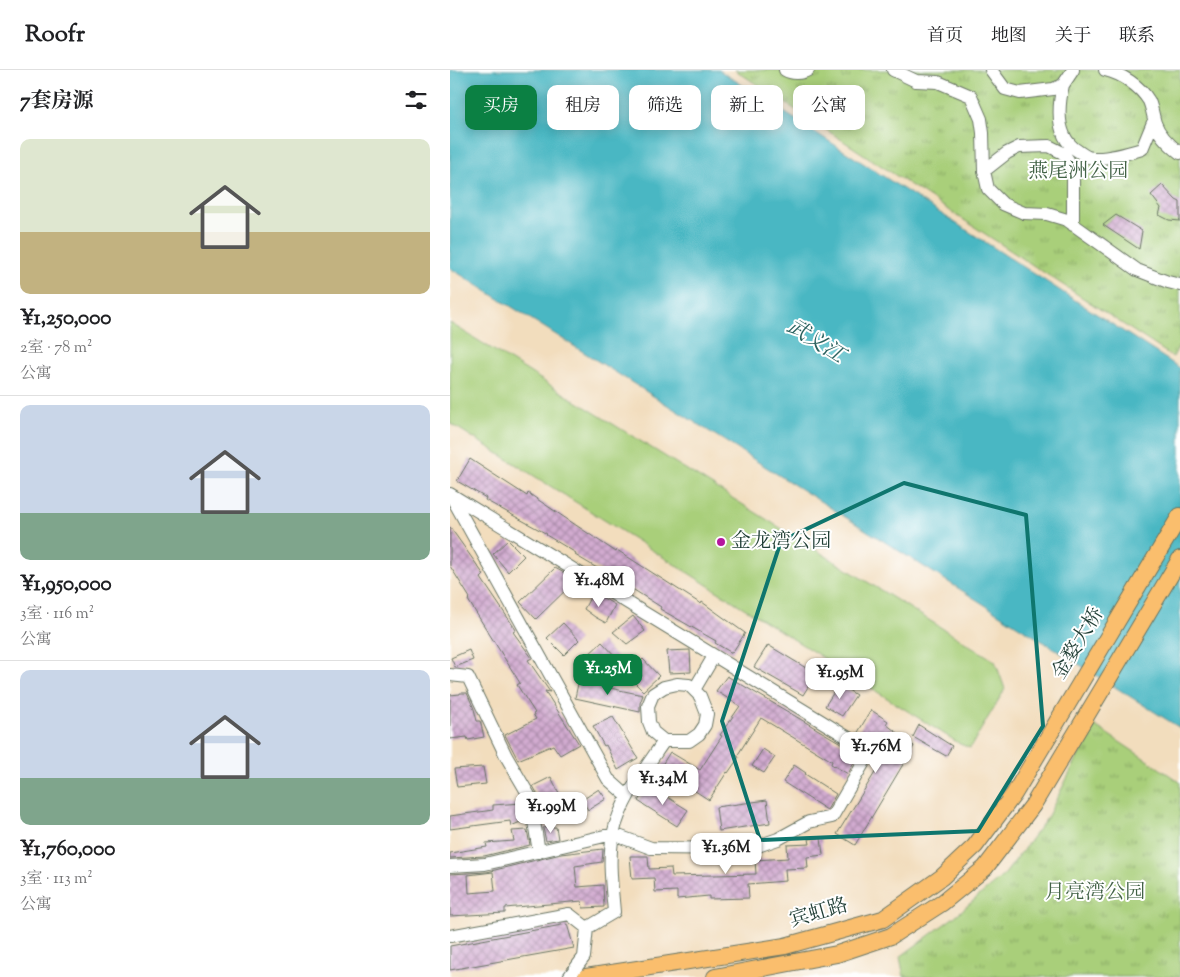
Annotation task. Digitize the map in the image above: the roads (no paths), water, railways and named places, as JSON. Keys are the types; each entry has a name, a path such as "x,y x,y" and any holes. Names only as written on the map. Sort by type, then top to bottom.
{"main road":[{"name":"金婺大桥","path":"1014,794 1180,516"},
{"name":"宾虹路","path":"715,977 837,954 891,936 942,903 985,868 1033,805 1180,559"},
{"name":"宾虹路","path":"586,977 785,946 883,919 942,878 974,846 1014,794"}],"street":[{"path":"785,70 790,73 803,73 808,70"},
{"path":"893,70 912,74 916,81 938,82 970,96 981,119 984,172 988,189 1003,204 1024,213 1047,214 1067,220 1137,270 1180,285"},
{"path":"991,70 1005,89 1020,93 1054,89 1063,85"},
{"path":"1073,70 1063,85 1059,104 1060,129 1072,148 1089,158 1120,156 1142,149 1154,120"},
{"path":"1106,70 1134,84 1149,101 1156,126 1171,146 1180,153"},
{"path":"984,172 1007,153 1019,147 1049,146 1063,152 1073,172 1073,225"},
{"path":"450,866 485,864 613,834 651,848 749,849 778,839 809,822 832,817 867,757 857,743 450,494 608,779 627,796"},
{"path":"694,690 714,656"},
{"path":"450,675 468,677 506,756 530,798 539,852"},
{"path":"677,684 689,686 694,690 700,696 707,714 705,725 699,734 690,741 664,741 653,732 649,722 648,706 653,694 664,687 677,684"},
{"path":"587,928 614,912 611,866 613,834 627,796 664,741"},
{"path":"450,936 568,914 587,928"},
{"path":"569,977 584,958 587,928"}],"water":[{"name":"武义江","path":"450,70 719,70 742,85 711,85 711,130 783,130 783,111 793,118 793,130 812,130 1180,368 1180,728 450,268"}],"place":[{"name":"金龙湾公园","path":"721,542"}],"park label":[{"name":"燕尾洲公园","path":"1078,172"},
{"name":"月亮湾公园","path":"1095,893"}]}
